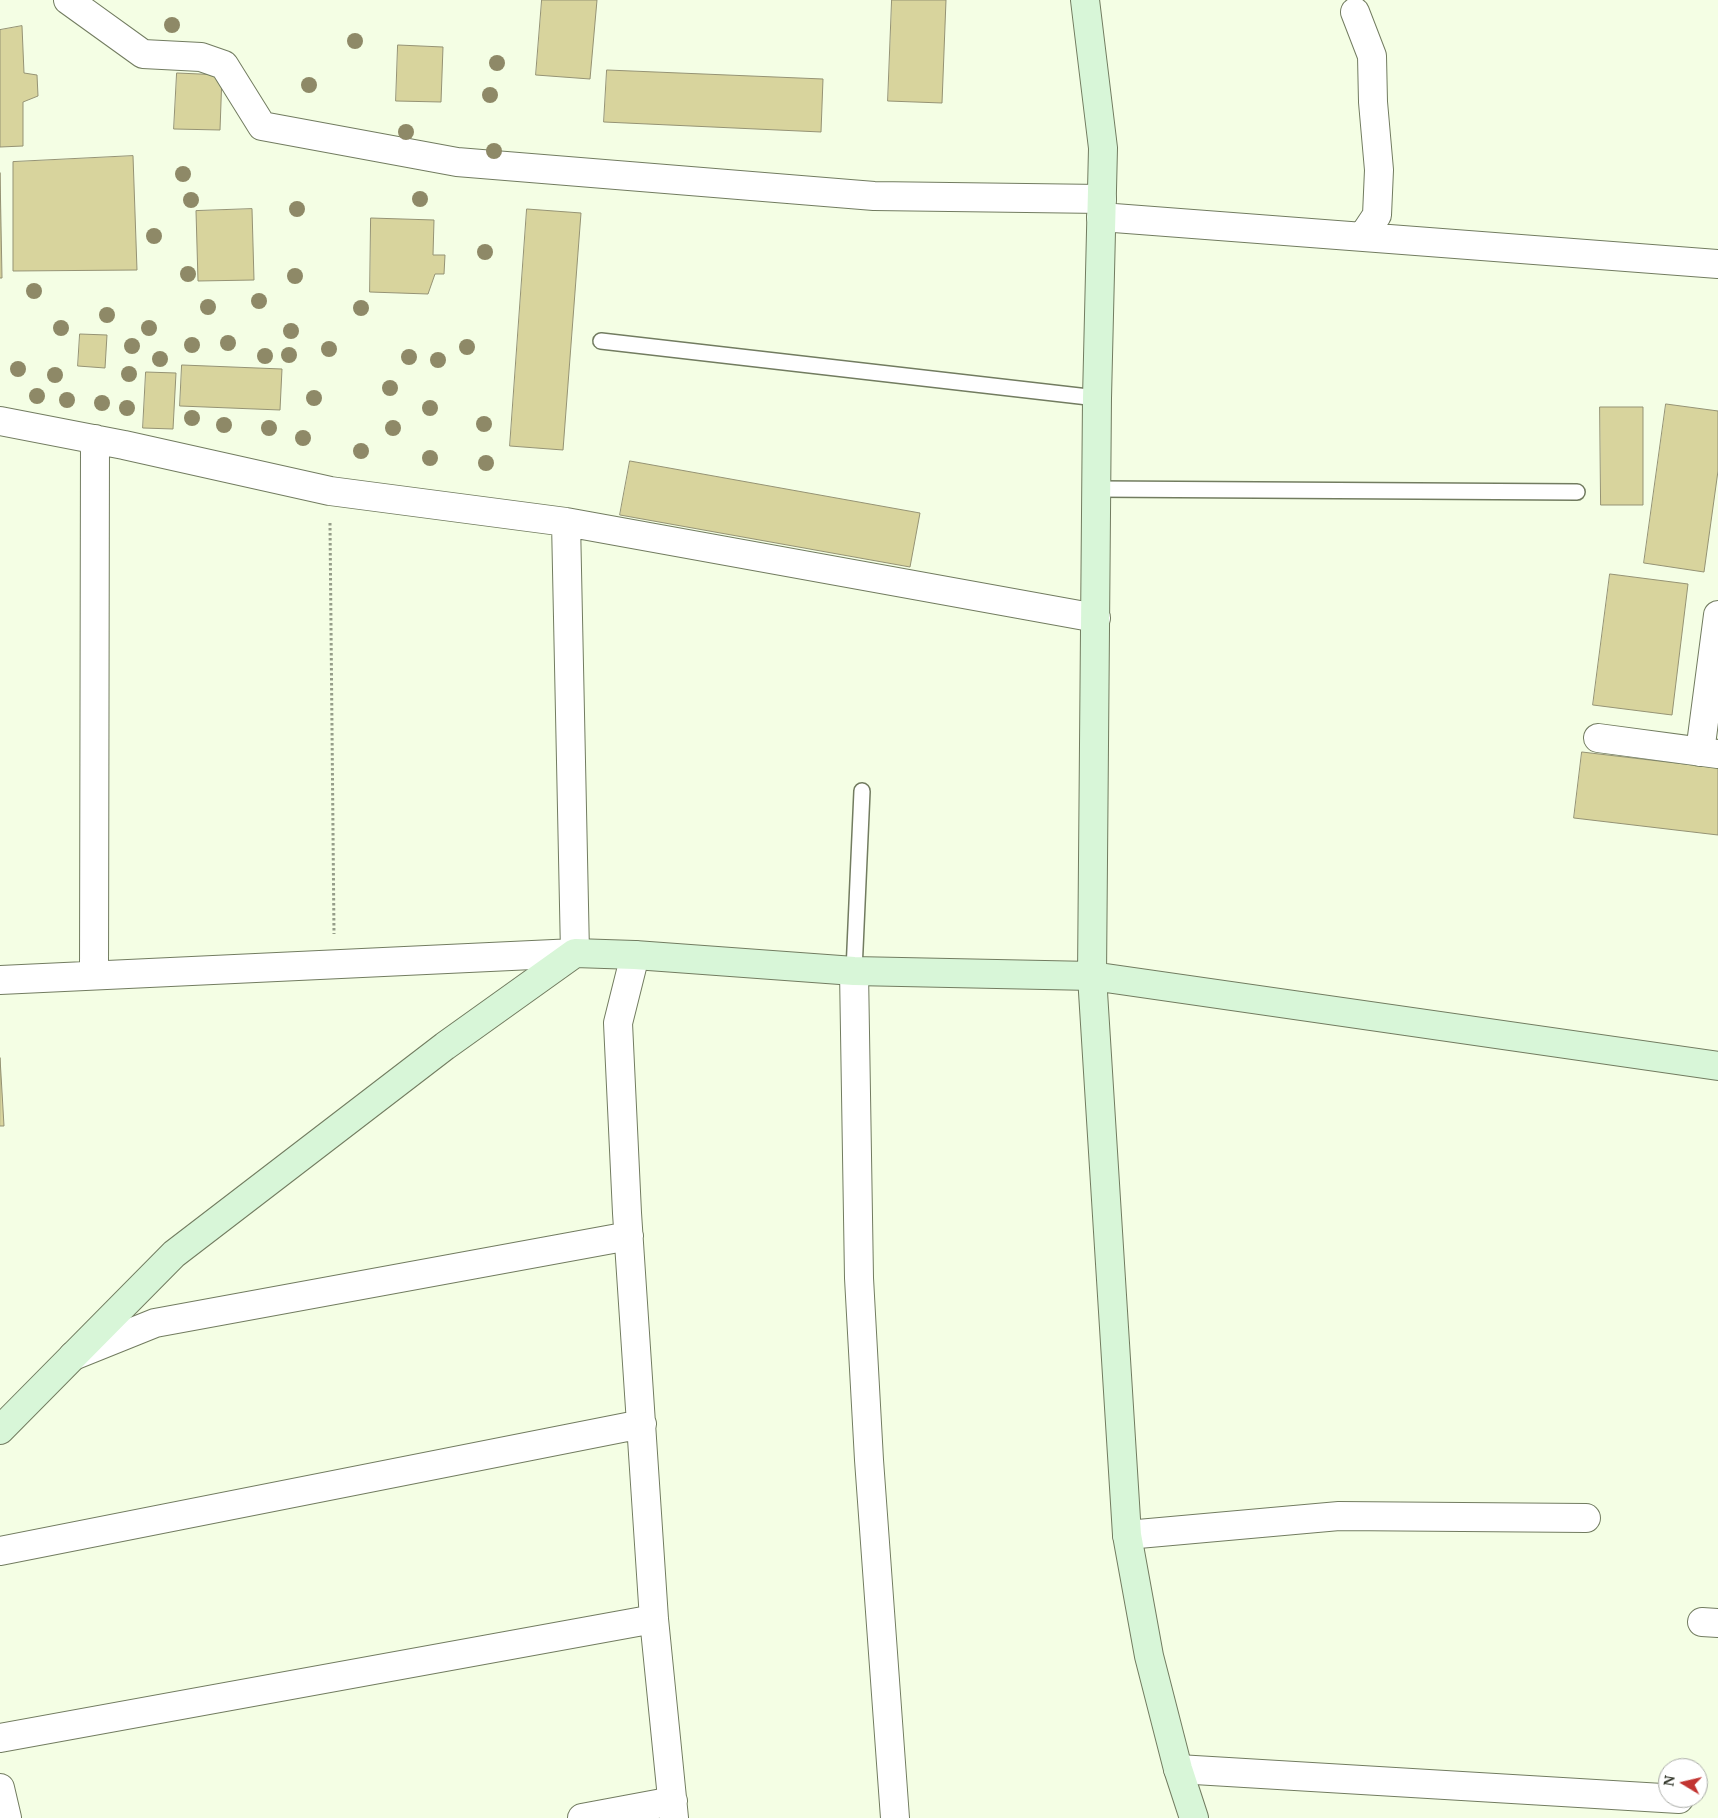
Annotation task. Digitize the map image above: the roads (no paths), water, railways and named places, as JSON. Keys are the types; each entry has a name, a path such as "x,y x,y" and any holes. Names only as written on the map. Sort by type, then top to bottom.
{"street":[{"path":"68,0 143,54 200,57 224,65 262,126 457,162 874,196 1101,208 1363,236 1718,264"},
{"path":"1085,0 1103,148 1098,398 1092,976 1127,1535 1150,1656 1178,1769 1194,1818"},
{"path":"1355,12 1372,56 1378,170 1376,215 1363,236"},
{"path":"0,421 95,439 330,491 566,522 1096,618"},
{"path":"94,975 95,439"},
{"path":"566,522 575,953"},
{"path":"1598,738 1709,753 1718,615"},
{"path":"0,1430 174,1254 445,1046 575,953"},
{"path":"0,980 575,953 635,955 854,971 1092,976 1718,1066"},
{"path":"582,1818 674,1810 654,1619 629,1236 618,1023 635,955"},
{"path":"854,971 859,1278 869,1460 895,1818"},
{"path":"73,1356 155,1323 629,1236"},
{"path":"0,1551 642,1424"},
{"path":"1127,1535 1339,1516 1586,1518"},
{"path":"0,1738 654,1619"},
{"path":"1178,1769 1658,1798"},
{"path":"0,1788 7,1818"}],"lane":[{"path":"601,341 1098,398"},
{"path":"1098,488 1577,492"},
{"path":"854,971 862,791"}]}
